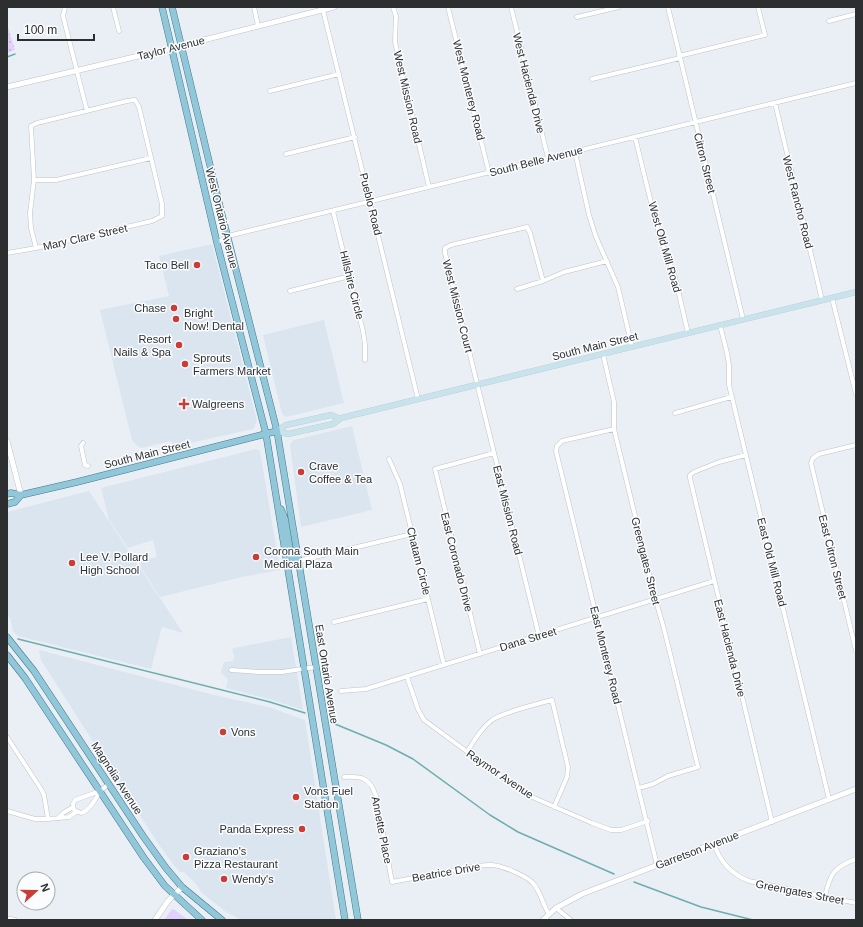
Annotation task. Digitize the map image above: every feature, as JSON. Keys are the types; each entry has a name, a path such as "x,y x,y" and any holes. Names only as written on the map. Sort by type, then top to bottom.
{"main road":[{"name":"West Ontario Avenue","path":"162,7 217,243 266,434"},
{"name":"West Ontario Avenue","path":"172,7 277,431"},
{"name":"South Main Street","path":"7,494 11,493 21,495 84,481 266,434 277,431 286,426 331,415 338,418 856,292"},
{"name":"South Main Street","path":"277,431 288,434 333,424 338,418"},
{"name":"East Ontario Avenue","path":"277,431 358,920"},
{"name":"East Ontario Avenue","path":"266,434 346,920"},
{"name":"South Main Street","path":"7,504 15,502 21,495"},
{"path":"277,500 285,519 291,556 294,561 298,561"},
{"name":"Magnolia Avenue","path":"7,637 34,671 155,854 182,887 222,920"},
{"name":"Magnolia Avenue","path":"7,655 25,678 144,858 165,886 202,920"}],"street":[{"path":"113,7 119,31"},
{"path":"254,7 258,26"},
{"name":"Taylor Avenue","path":"7,87 172,48 334,7"},
{"name":"West Mission Road","path":"394,7 396,16 394,42 429,187"},
{"name":"West Monterey Road","path":"448,7 489,173"},
{"name":"West Hacienda Drive","path":"511,7 548,158"},
{"path":"577,17 620,7"},
{"name":"Citron Street","path":"668,7 744,319"},
{"path":"592,79 765,35 758,7"},
{"path":"65,8 63,16 86,111"},
{"name":"Pueblo Road","path":"323,10 418,399"},
{"path":"829,21 856,14"},
{"path":"270,91 339,74"},
{"name":"South Belle Avenue","path":"217,243 228,236 856,83"},
{"path":"34,180 56,180 151,158 139,107 135,100 37,123 31,126 34,180 30,213 31,228 36,248"},
{"name":"West Rancho Road","path":"775,103 822,300"},
{"path":"286,154 355,137"},
{"name":"West Old Mill Road","path":"635,137 659,235 675,277 688,333"},
{"path":"575,152 589,214 596,237 618,287 632,347"},
{"name":"Mary Clare Street","path":"7,253 36,248 152,221 162,216 162,204 151,158"},
{"name":"Hillshire Circle","path":"333,211 363,331 366,345 365,360"},
{"name":"West Mission Court","path":"478,385 445,248 451,245 527,227 543,281"},
{"path":"517,288 543,281 564,272 607,261"},
{"path":"290,291 350,276"},
{"path":"832,298 856,394"},
{"name":"East Old Mill Road","path":"720,325 727,353 729,385 829,799"},
{"name":"Greengates Street","path":"603,354 614,402 614,429 655,600 664,629 698,767 668,776 653,784 639,788"},
{"name":"East Mission Road","path":"478,385 538,636"},
{"path":"675,413 706,403 732,397"},
{"name":"East Monterey Road","path":"614,429 562,441 557,446 556,451 648,821 657,865"},
{"path":"7,442 21,495"},
{"path":"83,443 81,446 85,465 88,466"},
{"name":"East Citron Street","path":"856,445 818,454 813,458 811,463 856,651"},
{"name":"East Coronado Drive","path":"480,654 435,469 494,453"},
{"name":"East Hacienda Drive","path":"746,455 719,462 690,475 714,582 772,822"},
{"name":"Chatam Circle","path":"389,459 400,484 444,665"},
{"path":"298,561 412,534"},
{"name":"Dana Street","path":"341,691 366,690 407,676 714,582"},
{"path":"334,622 428,599"},
{"path":"231,670 259,672 316,667"},
{"name":"Raymor Avenue","path":"407,676 418,709 424,720 525,794 611,830 621,830 648,821"},
{"path":"467,752 482,730 493,719 501,715 552,700 568,767 567,778 554,807"},
{"path":"7,737 42,789 48,820"},
{"name":"Annette Place","path":"344,777 356,776 364,778 374,789 392,882"},
{"path":"58,818 73,807 77,798 100,791 109,784"},
{"name":"Garretson Avenue","path":"543,920 556,908 582,894 856,789"},
{"path":"7,811 35,819 48,820 68,817 76,812 81,813 86,811 95,801 100,791"},
{"path":"73,807 76,812"},
{"name":"Greengates Street","path":"714,844 728,869 741,878 756,884 856,903"},
{"path":"825,896 832,874 841,866 856,859"},
{"name":"Beatrice Drive","path":"392,882 475,866 498,866 518,874 531,882 537,888 545,908 550,914"},
{"path":"155,920 162,909 182,887"},
{"path":"556,908 571,920"},
{"path":"7,919 14,920"}],"shaded area":[{"path":"7,24 15,50 7,53"},
{"path":"212,244 257,421 253,429 173,447 171,441 141,448 132,440 100,310 169,296 159,256"},
{"path":"324,320 344,403 286,417 282,414 263,335"},
{"path":"352,426 372,510 301,527 290,445 291,442"},
{"path":"256,449 260,451 280,570 242,577 160,597 140,564 141,561 157,557 153,540 128,548 109,520 101,488"},
{"name":"Lee V. Pollard High School","path":"89,491 183,633 162,627 151,669 18,636 13,631 10,618 7,615 7,512"},
{"path":"291,637 303,710 269,699 226,688 228,679 221,672 224,662 233,661 234,656 232,650 234,648"},
{"path":"39,650 214,695 268,707 305,720 336,920 241,920 226,912 201,892 197,885 184,872 180,872 157,842 41,660"},
{"path":"172,909 175,910 188,920 164,920"}],"waterway":[{"path":"7,57 15,54"},
{"path":"18,639 270,702 305,713"},
{"path":"335,724 386,745 413,759 490,815 518,832 614,874"},
{"path":"634,882 701,907 753,920"}],"place":[{"name":"Taco Bell","path":"197,265"},
{"name":"Chase","path":"174,308"},
{"name":"Bright Now! Dental","path":"176,319"},
{"name":"Resort Nails & Spa","path":"179,345"},
{"name":"Sprouts Farmers Market","path":"185,364"},
{"name":"Walgreens","path":"184,404"},
{"name":"Crave Coffee & Tea","path":"301,472"},
{"name":"Corona South Main Medical Plaza","path":"256,557"},
{"name":"Lee V. Pollard High School","path":"72,563"},
{"name":"Vons","path":"223,732"},
{"name":"Vons Fuel Station","path":"296,797"},
{"name":"Panda Express","path":"302,829"},
{"name":"Graziano's Pizza Restaurant","path":"186,857"},
{"name":"Wendy's","path":"224,879"}]}
